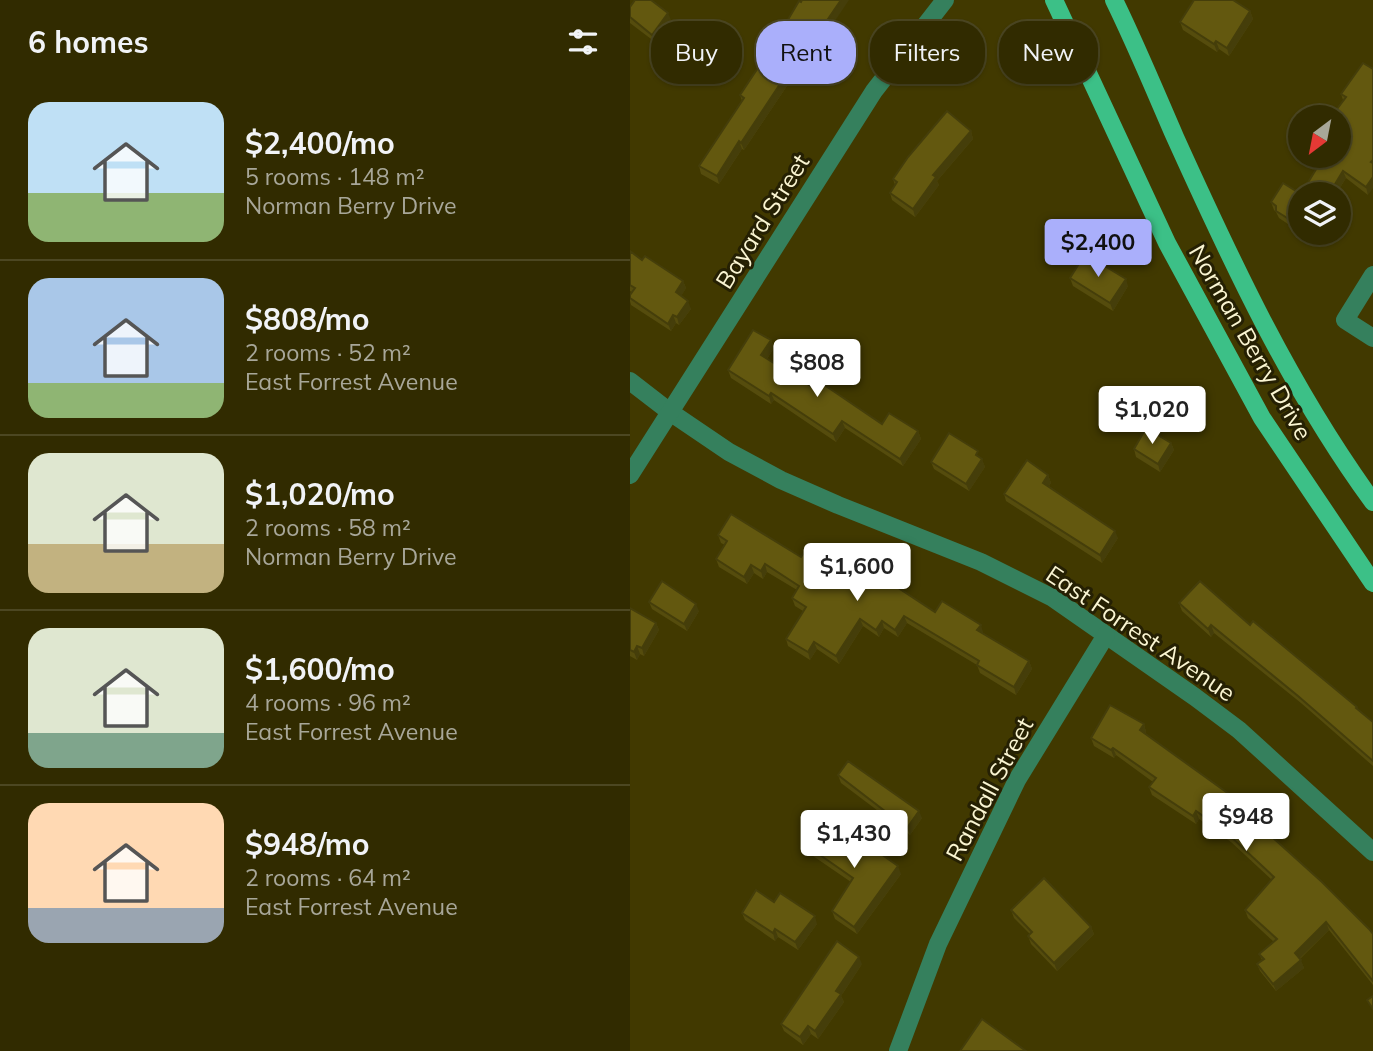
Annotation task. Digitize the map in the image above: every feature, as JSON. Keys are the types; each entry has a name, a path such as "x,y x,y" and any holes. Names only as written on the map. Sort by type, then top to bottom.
{"main road":[{"name":"Norman Berry Drive","path":"1054,0 1167,243 1262,418 1373,583"},
{"name":"Norman Berry Drive","path":"1114,0 1240,278 1289,369 1351,472 1373,502"}],"street":[{"name":"Bayard Street","path":"630,475 874,91 945,0"},
{"path":"1373,275 1345,320 1373,338"},
{"name":"East Forrest Avenue","path":"630,381 729,452 781,480 981,562 1053,598 1239,730 1373,852"},
{"name":"Randall Street","path":"898,1051 938,944 1017,780 1106,635"}],"building":[{"path":"635,0 651,0 668,13 662,21 651,21 651,34 630,17 630,7"},
{"path":"841,0 827,21 787,21 799,1"},
{"path":"1194,0 1233,0 1250,11 1227,48 1216,41 1214,44 1180,22"},
{"path":"1363,63 1373,69 1373,177 1366,187 1343,171 1336,182 1308,182 1317,168 1351,168 1351,105 1340,105 1346,97 1341,94"},
{"path":"756,71 756,84 780,84 717,176 699,166 744,98 740,95"},
{"path":"947,111 971,131 933,175 936,177 913,209 890,193 897,182 893,179"},
{"path":"1283,183 1288,186 1288,218 1276,211 1276,206 1271,202"},
{"path":"630,251 642,260 645,256 683,281 676,292 688,301 677,317 673,315 668,324 630,298 635,288 630,285"},
{"path":"1085,254 1126,279 1110,303 1070,278"},
{"path":"753,330 771,340 761,355 812,387 817,380 882,424 889,413 918,431 900,459 842,421 833,434 771,393 769,396 728,370"},
{"path":"1146,428 1171,443 1158,464 1134,449"},
{"path":"949,433 978,451 976,455 982,459 966,484 931,462"},
{"path":"1027,460 1048,475 1043,483 1115,531 1100,555 1004,494"},
{"path":"731,514 801,557 806,550 865,588 873,576 878,579 880,576 935,612 942,601 981,625 977,630 1029,661 1014,687 977,665 979,661 904,616 895,630 882,621 876,630 860,619 836,656 814,642 808,652 786,639 806,607 792,598 799,586 765,564 761,571 751,565 744,577 716,559 727,541 718,535"},
{"path":"662,581 696,604 684,624 649,602"},
{"path":"1200,581 1250,625 1253,621 1373,722 1373,761 1211,625 1208,629 1179,603"},
{"path":"630,608 656,623 642,648 637,646 634,652 630,650"},
{"path":"1110,705 1144,724 1140,730 1254,812 1250,817 1369,929 1373,934 1373,981 1326,922 1295,953 1301,960 1273,984 1257,964 1264,959 1259,954 1277,939 1245,910 1274,877 1228,834 1196,811 1193,816 1149,787 1156,778 1113,748 1111,750 1091,738"},
{"path":"848,761 919,811 907,828 838,775"},
{"path":"831,819 898,866 854,927 832,911 853,878 810,848"},
{"path":"1044,878 1091,927 1054,963 1028,936 1032,932 1011,910"},
{"path":"756,890 774,902 780,893 815,916 795,942 775,929 773,933 742,913"},
{"path":"837,941 859,957 836,991 841,994 815,1031 808,1026 800,1037 781,1024"},
{"path":"1373,996 1373,1009 1367,1000"},
{"path":"982,1019 1026,1051 960,1051"}]}
